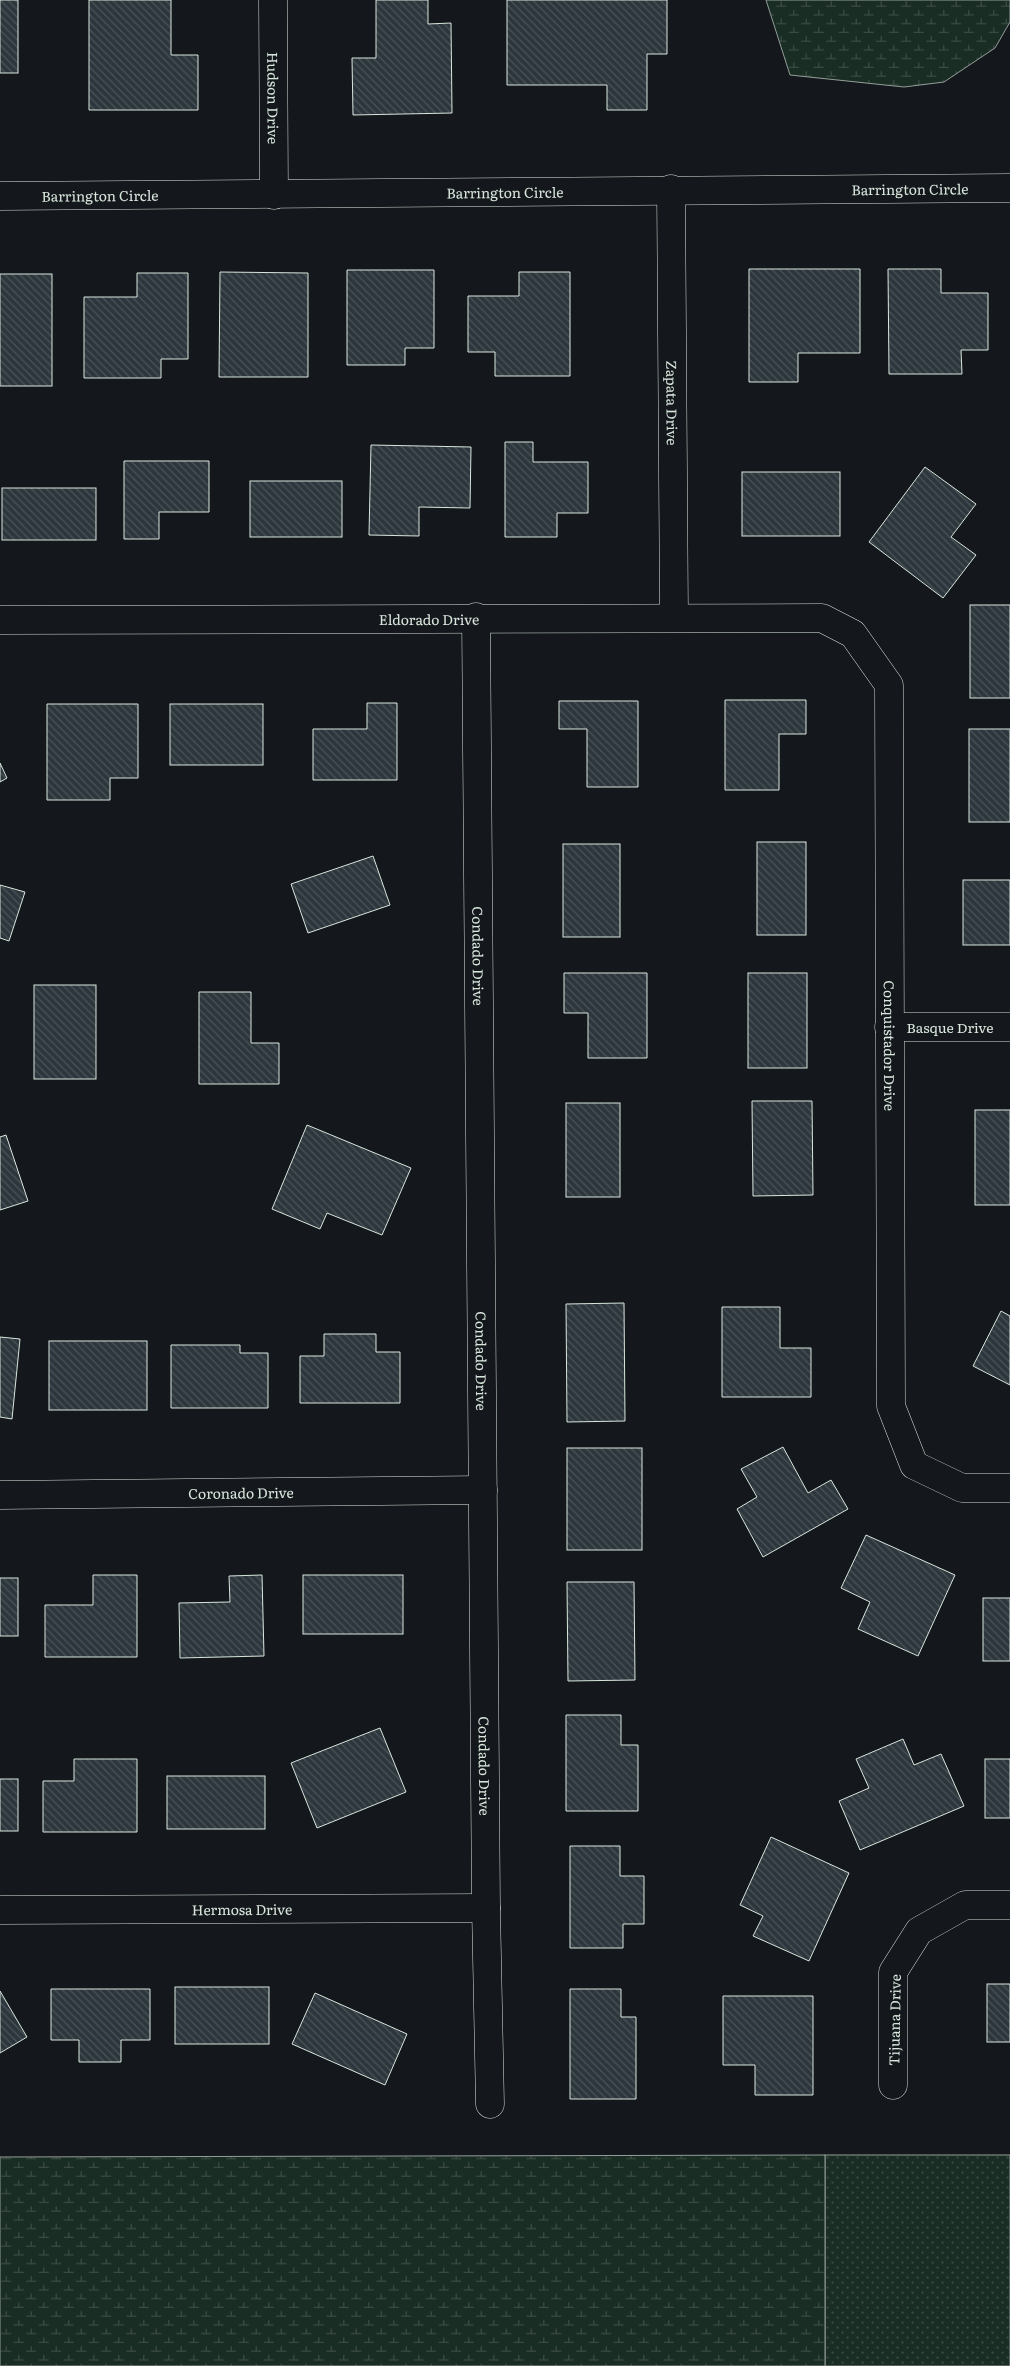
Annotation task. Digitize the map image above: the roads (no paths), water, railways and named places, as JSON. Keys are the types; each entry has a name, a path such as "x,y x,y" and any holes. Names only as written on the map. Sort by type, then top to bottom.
{"street":[{"name":"Hudson Drive","path":"273,0 274,195"},
{"name":"Barrington Circle","path":"0,196 274,195 671,189 1010,188"},
{"name":"Zapata Drive","path":"671,189 674,616"},
{"name":"Eldorado Drive","path":"0,620 674,616 822,618 854,634"},
{"name":"Condado Drive","path":"476,617 486,1908 490,2104"},
{"name":"Conquistador Drive","path":"854,634 889,685 890,1406 914,1465 962,1488 1010,1488"},
{"name":"Basque Drive","path":"890,1027 1010,1026"},
{"name":"Coronado Drive","path":"0,1494 483,1490"},
{"name":"Tijuana Drive","path":"893,2086 893,1972 919,1931 965,1905 1010,1905"},
{"name":"Hermosa Drive","path":"0,1910 486,1908"}]}
